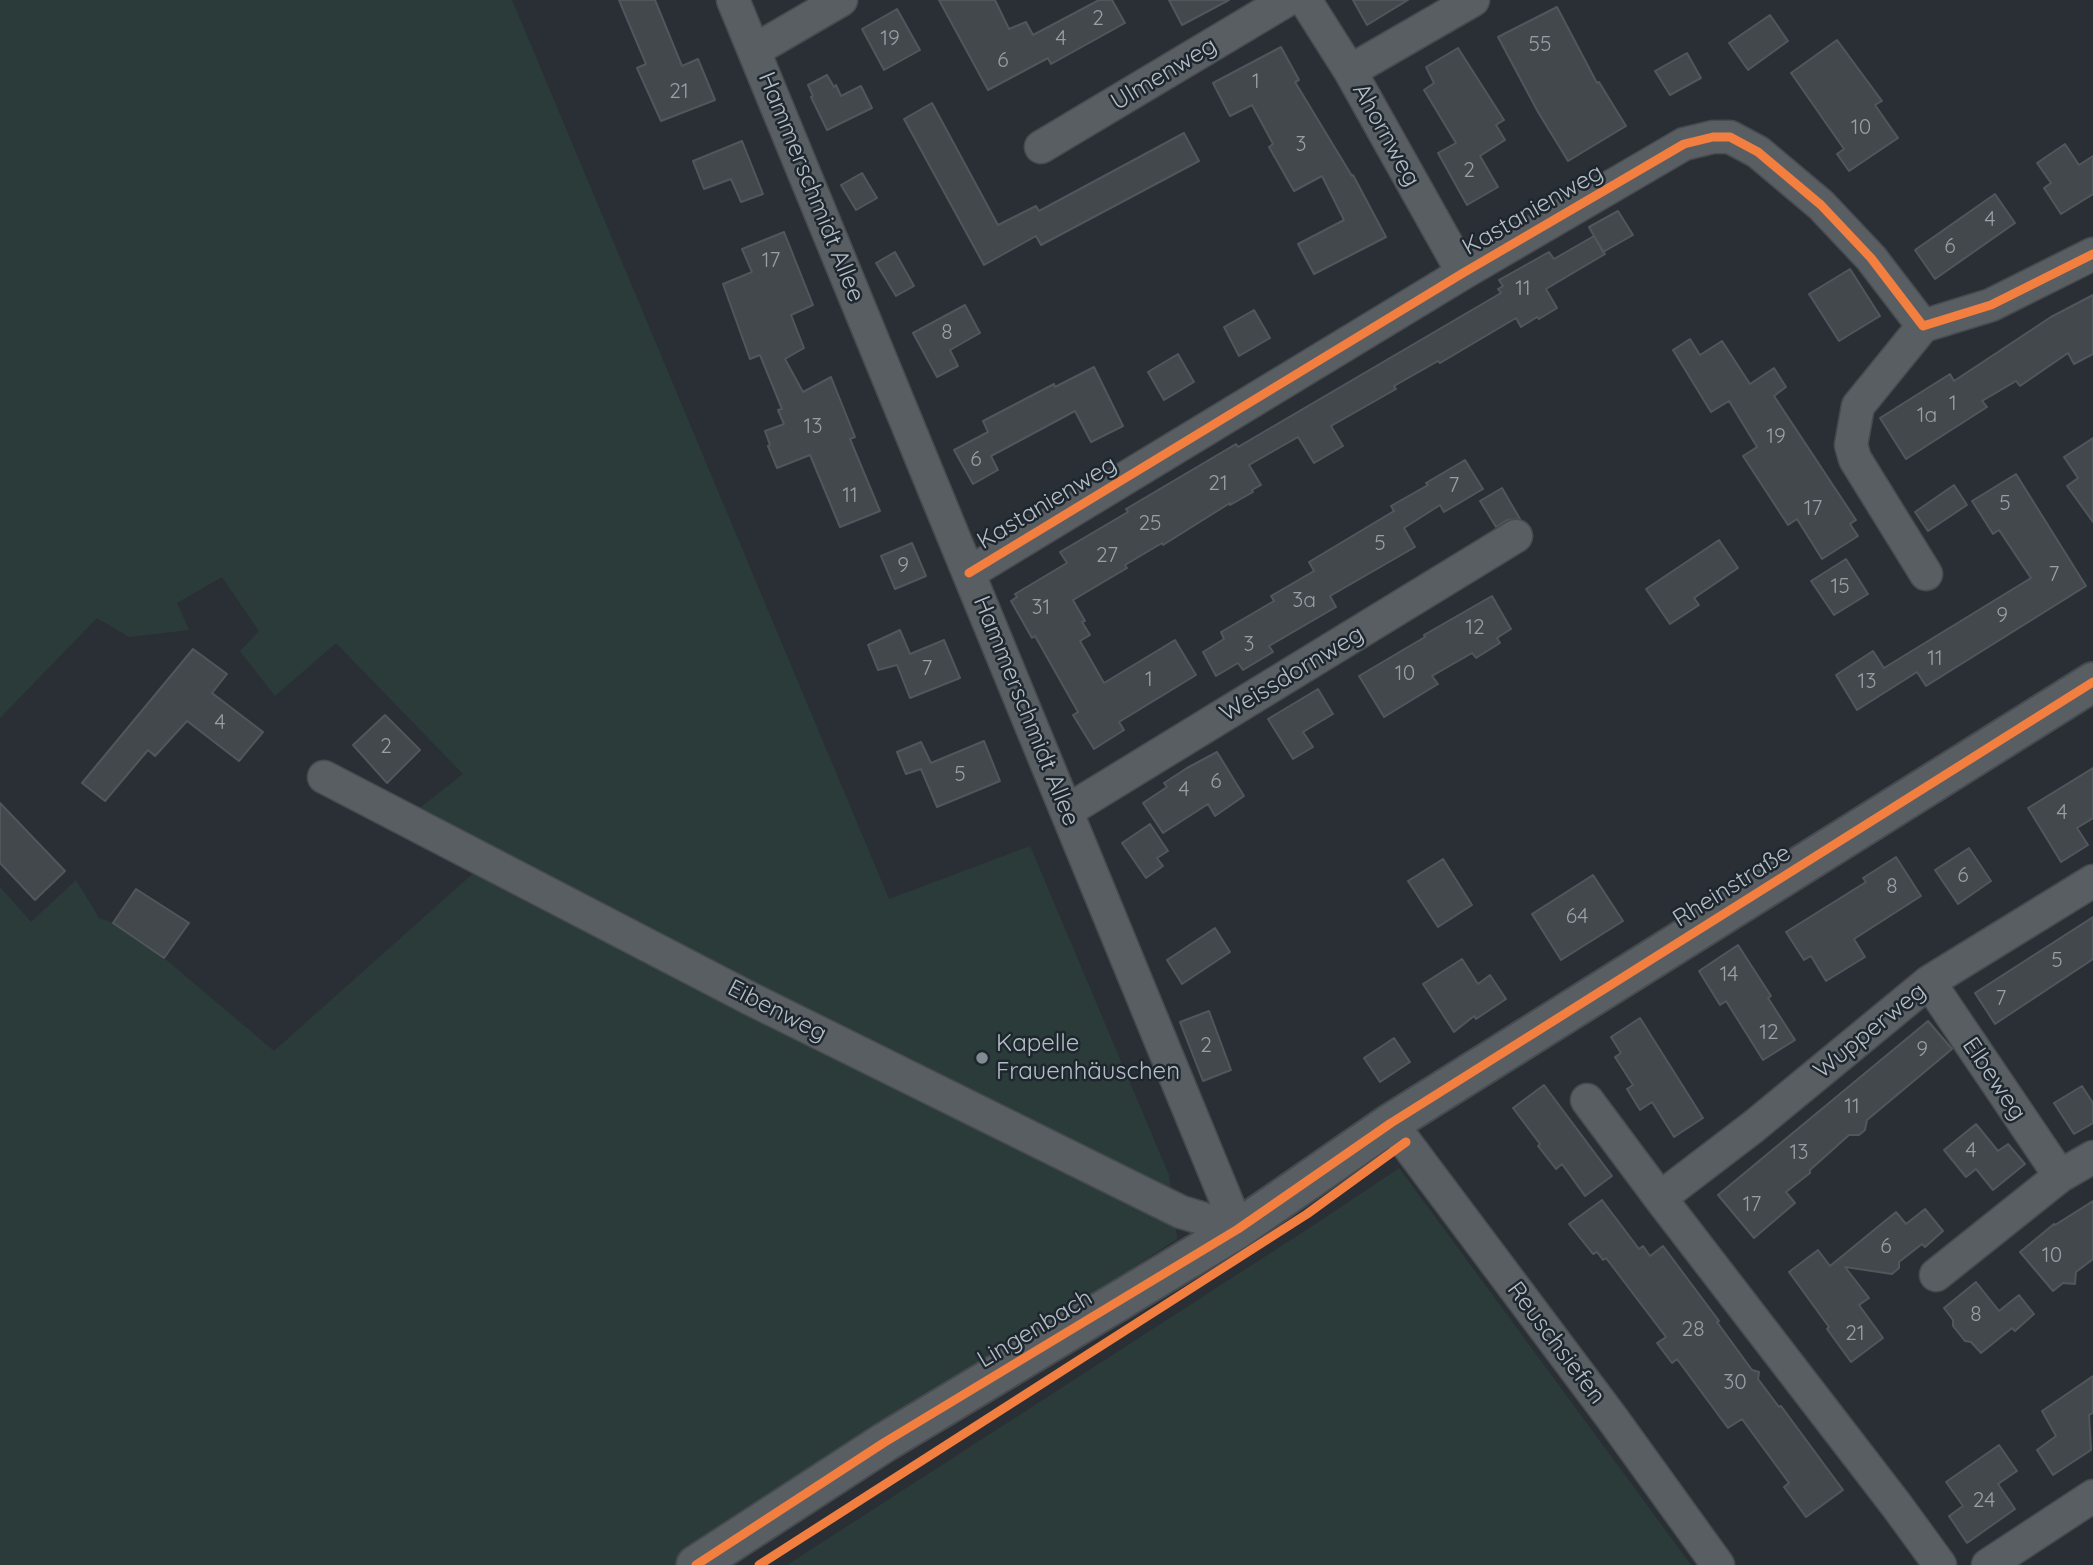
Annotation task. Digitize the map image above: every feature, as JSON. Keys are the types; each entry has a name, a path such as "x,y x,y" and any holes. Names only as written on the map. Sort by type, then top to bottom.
{"street":[{"name":"Hammerschmidt Allee","path":"733,0 1238,1229"},
{"path":"755,50 841,0"},
{"name":"Ulmenweg","path":"1041,147 1287,0"},
{"name":"Ahornweg","path":"1305,0 1350,71 1463,274"},
{"path":"1350,71 1473,0"},
{"name":"Kastanienweg","path":"970,573 1463,274 1684,144 1713,137 1730,137 1758,152 1821,205 1871,258 1923,327"},
{"path":"1926,574 1855,459 1851,445 1858,406 1923,327 1991,305 2093,254"},
{"name":"Weissdornweg","path":"1067,811 1516,536"},
{"name":"Rheinstraße","path":"1391,1123 2093,682"},
{"name":"Eibenweg","path":"324,777 751,999 1181,1212 1238,1229"},
{"name":"Wupperweg","path":"1660,1198 1753,1127 1929,982 2093,881"},
{"name":"Elbeweg","path":"1929,982 2060,1176"},
{"path":"1587,1100 1940,1565"},
{"name":"Lingenbach","path":"696,1565 885,1442 1238,1229 1391,1123"},
{"name":"Reuschsiefen","path":"1391,1123 1612,1418 1718,1565"},
{"path":"1936,1275 2060,1176 2093,1157"},
{"path":"1988,1565 2093,1496"}],"shaded area":[{"path":"0,0 512,0 889,899 1030,846 1169,1175 1172,1197 407,818 463,774 336,643 275,696 240,651 259,631 222,577 177,603 189,630 129,637 97,618 0,718"},
{"path":"478,869 1174,1216 1177,1239 675,1565 0,1565 0,887 31,922 76,880 99,918 113,923 164,958 274,1051"},
{"path":"1399,1168 1691,1565 787,1565 1314,1225"}],"building":[{"path":"619,0 655,0 682,66 698,59 715,100 661,121 637,68 646,64"},
{"path":"939,0 995,0 1009,29 1026,22 1033,35 1099,0 1112,0 1125,23 1051,64 1048,58 988,90"},
{"path":"1169,0 1229,0 1182,25"},
{"path":"1353,0 1408,0 1367,25"},
{"path":"1557,7 1597,83 1599,82 1626,126 1568,161 1498,37"},
{"path":"897,9 920,50 884,70 862,29"},
{"path":"1770,15 1788,41 1748,70 1729,43"},
{"path":"1837,40 1882,101 1875,105 1898,138 1849,171 1837,154 1844,149 1791,73"},
{"path":"1281,47 1299,80 1295,82 1353,175 1386,237 1314,274 1298,244 1344,220 1322,176 1294,191 1269,147 1273,144 1252,105 1230,116 1213,83"},
{"path":"1458,48 1504,120 1496,125 1505,140 1480,156 1498,187 1467,205 1438,153 1456,143 1424,90 1434,83 1426,67"},
{"path":"1687,53 1701,78 1670,95 1655,71"},
{"path":"827,75 841,96 861,86 872,108 827,130 808,85"},
{"path":"932,103 998,225 1036,206 1039,211 1184,133 1199,161 1041,245 1036,236 984,265 904,119"},
{"path":"742,141 763,194 741,202 731,179 704,189 693,161"},
{"path":"2065,144 2079,165 2093,156 2093,194 2061,214 2044,188 2051,183 2037,163"},
{"path":"862,173 877,198 856,210 841,185"},
{"path":"1995,194 2015,223 1935,279 1915,250"},
{"path":"1618,211 1633,235 1603,252 1589,227"},
{"path":"784,232 813,305 791,315 804,348 785,359 803,392 831,377 855,437 850,439 880,511 840,527 810,455 777,468 765,431 784,424 778,410 782,409 760,355 750,359 723,284 752,272 742,249"},
{"path":"1594,236 1605,254 1546,289 1557,308 1521,327 1516,318 1440,363 1438,361 1394,386 1396,389 1331,426 1343,446 1314,463 1298,437 1249,465 1261,485 1252,490 1253,492 1125,565 1127,568 1073,600 1090,635 1080,641 1104,683 1175,640 1196,675 1119,722 1124,730 1094,749 1073,715 1078,712 1035,636 1032,638 1011,601 1017,597 1015,594 1067,563 1060,552 1128,512 1126,509 1236,444 1238,447 1501,293 1498,289 1503,286 1499,280 1549,252 1554,259"},
{"path":"895,252 914,286 896,296 876,263"},
{"path":"1850,269 1880,316 1839,341 1809,294"},
{"path":"2093,295 2093,354 2074,364 2068,353 2020,386 2016,381 1982,401 1987,407 1906,459 1880,418 1950,374 1954,381 2051,317"},
{"path":"965,305 980,333 950,350 958,366 937,377 913,333"},
{"path":"1254,310 1270,338 1239,356 1224,327"},
{"path":"1690,339 1700,355 1722,341 1750,384 1774,368 1786,387 1774,396 1856,520 1850,524 1858,536 1822,559 1797,519 1788,525 1743,456 1757,447 1729,401 1711,412 1673,350"},
{"path":"1178,354 1194,382 1164,400 1148,372"},
{"path":"1094,367 1123,426 1091,442 1075,411 991,456 998,470 973,484 954,450 988,432 983,421 1054,384 1055,387"},
{"path":"2093,438 2093,522 2067,486 2078,478 2064,457"},
{"path":"1465,460 1483,489 1444,512 1440,505 1404,528 1415,547 1330,596 1336,607 1269,646 1273,652 1243,670 1238,663 1216,676 1203,652 1224,639 1221,632 1274,601 1271,596 1314,571 1309,562 1394,511 1391,506"},
{"path":"2016,474 2086,586 1926,686 1917,672 1857,710 1836,675 1873,651 1884,668 2031,578 1999,530 1993,534 1972,501"},
{"path":"1954,485 1967,505 1928,531 1915,512"},
{"path":"1502,488 1520,519 1507,520 1496,527 1480,501"},
{"path":"1719,540 1738,568 1694,598 1699,605 1670,624 1646,589"},
{"path":"912,543 926,576 895,589 881,556"},
{"path":"1846,559 1868,594 1834,615 1811,581"},
{"path":"1492,596 1511,629 1497,638 1500,643 1476,658 1472,653 1432,676 1438,684 1384,717 1359,676"},
{"path":"900,630 910,654 944,640 960,678 910,698 897,665 878,670 868,645"},
{"path":"193,649 227,674 212,693 263,732 239,761 187,721 155,756 148,750 105,801 82,783"},
{"path":"1318,689 1333,714 1303,732 1313,747 1293,759 1268,719"},
{"path":"385,715 420,750 387,783 353,745"},
{"path":"984,741 1000,781 937,807 921,769 906,774 897,752 921,742 931,763"},
{"path":"1217,752 1244,796 1215,816 1208,804 1163,833 1143,803 1167,787 1164,783"},
{"path":"2093,768 2093,818 2077,828 2088,845 2061,862 2028,808"},
{"path":"0,803 65,871 35,900 0,863"},
{"path":"1150,824 1168,851 1157,858 1163,866 1146,878 1122,843"},
{"path":"1969,848 1991,881 1958,904 1935,870"},
{"path":"1896,857 1921,896 1854,939 1865,957 1826,981 1811,956 1804,960 1786,932 1866,882 1863,878"},
{"path":"1443,859 1472,905 1438,927 1408,881"},
{"path":"1593,875 1623,921 1561,960 1532,914"},
{"path":"136,889 189,923 164,958 113,923"},
{"path":"2093,917 2093,959 1995,1024 1975,993"},
{"path":"1215,928 1230,952 1182,984 1167,960"},
{"path":"1738,945 1795,1040 1763,1060 1726,1001 1720,1005 1699,971"},
{"path":"1462,959 1478,984 1490,975 1506,999 1476,1019 1474,1016 1454,1032 1423,984"},
{"path":"1209,1011 1231,1070 1203,1081 1180,1022"},
{"path":"1640,1018 1703,1118 1674,1137 1652,1102 1640,1110 1627,1089 1633,1085 1615,1057 1621,1053 1611,1037"},
{"path":"1928,1021 1952,1049 1867,1120 1865,1130 1859,1135 1849,1135 1786,1192 1795,1203 1754,1238 1718,1195"},
{"path":"1394,1038 1410,1062 1380,1082 1364,1058"},
{"path":"1544,1085 1612,1176 1585,1196 1562,1164 1556,1169 1513,1108"},
{"path":"2082,1086 2093,1103 2093,1123 2074,1134 2054,1103"},
{"path":"1976,1124 1998,1151 2008,1144 2025,1164 1993,1190 1976,1169 1966,1177 1944,1150"},
{"path":"1602,1200 1639,1249 1643,1246 1650,1256 1663,1246 1752,1370 1759,1372 1758,1379 1843,1490 1806,1517 1784,1487 1789,1483 1742,1419 1728,1428 1677,1359 1672,1363 1657,1343 1666,1337 1606,1258 1603,1260 1597,1252 1593,1254 1569,1224"},
{"path":"2093,1201 2093,1259 2076,1272 2075,1284 2063,1283 2053,1291 2020,1252 2054,1224"},
{"path":"1925,1209 1943,1231 1925,1247 1922,1244 1899,1262 1899,1268 1892,1274 1845,1267 1869,1298 1859,1305 1883,1338 1851,1362 1789,1272 1818,1250 1830,1266 1896,1212 1906,1224"},
{"path":"1976,1282 1999,1311 2019,1295 2034,1314 2015,1331 2012,1328 1981,1353 1971,1342 1965,1341 1944,1308"},
{"path":"2093,1376 2093,1413 2089,1415 2091,1450 2053,1475 2037,1450 2056,1436 2042,1411"},
{"path":"1999,1445 2017,1471 1998,1484 2015,1509 1967,1543 1949,1516 1963,1506 1946,1482"}],"cycle path":[{"path":"969,573 1463,273 1684,144 1713,137 1730,137 1758,152 1821,205 1871,258 1923,326 1991,305 2093,254"},
{"path":"696,1565 885,1442 1238,1229 1391,1123 2093,682"},
{"path":"759,1565 1307,1214 1406,1142"}],"place":[{"name":"Kapelle Frauenhäuschen","path":"982,1058"}]}
